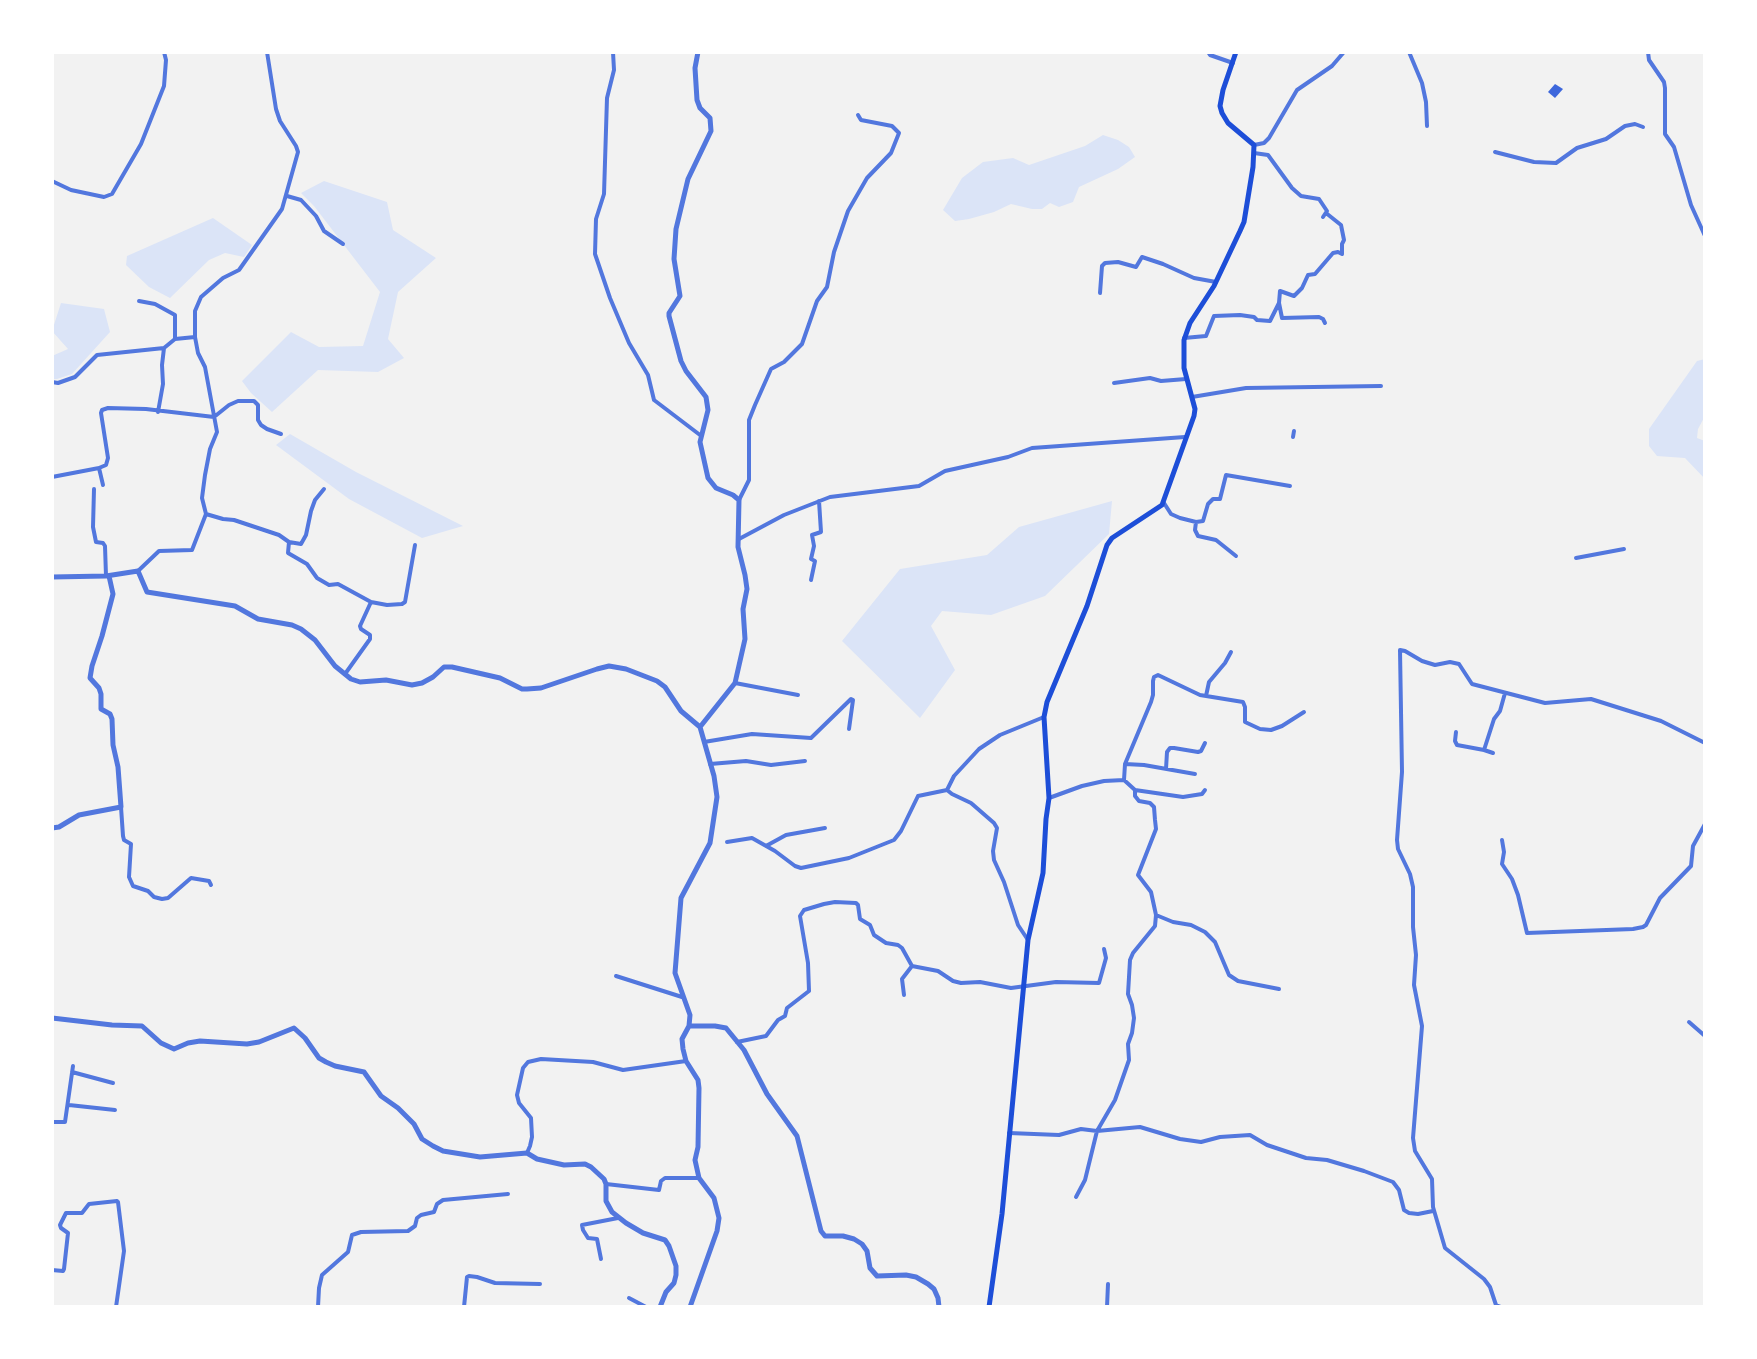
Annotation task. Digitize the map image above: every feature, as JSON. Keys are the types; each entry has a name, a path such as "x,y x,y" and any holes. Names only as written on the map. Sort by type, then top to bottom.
{"main road":[{"path":"989,1307 1002,1214 1028,940 1043,873 1049,798 1044,717 1107,545 1112,538 1164,503 1194,416 1183,358 1184,338 1216,282 1244,222 1254,149 1222,113 1220,99 1236,52"}],"street":[{"path":"52,181 71,190 104,197 112,194 141,144 164,86 164,52"},
{"path":"52,577 108,576 138,571 159,551 192,550 206,514 202,498 210,449 217,432 205,367 195,337 195,311 201,297 223,278 239,270 282,209 298,152 276,109 267,52"},
{"path":"613,52 614,70 607,98 604,194 596,219 595,254 629,343 648,375 654,400 700,435"},
{"path":"698,52 695,68 697,100 710,118 711,131 688,179 676,229 674,259 680,296 669,313 681,361 706,397 708,410 700,442 710,483 739,500"},
{"path":"1208,52 1233,63"},
{"path":"1254,149 1269,138 1297,90 1332,66 1344,52"},
{"path":"1409,52 1422,83 1427,126"},
{"path":"1648,52 1649,60 1664,82 1665,134 1674,147 1691,205 1705,236"},
{"path":"700,727 735,683 745,639 743,609 747,589 738,547 739,500 749,480 749,420 771,369 784,362 802,344 817,301 827,287 834,252 848,211 867,178 891,153 899,133 892,126 861,120 858,115"},
{"path":"1495,152 1534,162 1556,163 1573,150 1606,139 1625,126 1635,124 1643,127"},
{"path":"1254,149 1268,155 1301,196 1319,199 1327,211 1325,215 1341,225 1344,240 1342,254 1333,253 1315,274 1308,275 1294,296 1280,291 1282,318 1319,317 1325,323"},
{"path":"286,196 301,200 316,216 324,231 343,244"},
{"path":"1100,293 1102,266 1105,263 1118,262 1136,267 1142,257 1194,278 1216,282"},
{"path":"139,301 155,304 175,315 175,339"},
{"path":"1184,338 1206,336 1214,316 1240,315 1270,321 1279,303"},
{"path":"52,382 75,377 97,355 164,348 175,339 195,337"},
{"path":"158,412 164,348"},
{"path":"1114,383 1150,378 1161,381 1186,379"},
{"path":"1192,397 1246,388 1381,386"},
{"path":"52,477 99,468 108,462 101,413 108,408 214,417 238,401 254,401 258,405 261,425 281,434"},
{"path":"739,539 784,515 830,497 919,486 945,471 1008,457 1032,448 1185,437"},
{"path":"99,468 103,485"},
{"path":"1164,503 1171,514 1196,522 1203,521 1208,504 1213,499 1220,499 1226,475 1290,486"},
{"path":"94,489 93,527 96,542 105,546 113,594 90,678 99,688 101,709 112,719 123,836 132,848 129,877 133,886 162,899 168,898 191,878 209,881 211,885"},
{"path":"206,514 264,529 289,542 301,544 315,500 324,489"},
{"path":"811,580 815,561 811,559 814,546 812,535 821,532 819,501"},
{"path":"1196,522 1198,536 1216,540 1236,556"},
{"path":"289,542 288,553 307,564 317,578 329,585 338,584 371,602 387,605 405,602 415,545"},
{"path":"1576,558 1624,549"},
{"path":"138,571 147,592 235,606 258,619 301,629 315,640 335,666 360,682 386,680 412,685 433,677 444,667 452,667 500,678 527,689 541,688 609,666 657,681 665,687 681,711 700,727 717,797 710,843 681,898 675,973 690,1015 689,1026 682,1039 686,1061 698,1080 699,1088 695,1160 699,1178 714,1198 719,1218 690,1307"},
{"path":"345,674 370,639 370,635 360,626 371,602"},
{"path":"1501,1307 1496,1305 1484,1279 1445,1248 1434,1211 1432,1179 1415,1151 1413,1138 1422,1026 1414,985 1413,887 1397,840 1402,772 1400,650 1435,665 1455,663 1472,684 1545,703 1591,699 1661,721 1705,743"},
{"path":"1206,696 1209,682 1231,652"},
{"path":"1124,780 1125,764 1151,702 1154,677 1158,675 1200,695 1243,702 1245,722 1260,729 1271,730 1282,726 1304,712"},
{"path":"735,683 798,695"},
{"path":"1484,750 1505,693"},
{"path":"704,742 752,734 811,738 851,699 849,729"},
{"path":"947,790 954,776 979,749 1000,735 1044,717"},
{"path":"1456,732 1457,745 1493,753"},
{"path":"1166,769 1170,748 1198,752 1205,743"},
{"path":"710,764 746,761 771,765 805,761"},
{"path":"1125,764 1195,774"},
{"path":"1049,798 1104,781 1124,780 1135,790 1183,797 1202,794 1205,790"},
{"path":"727,842 752,838 801,868 854,857 894,840 918,796 947,790"},
{"path":"947,790 971,803 997,828 994,860 1018,925 1028,940"},
{"path":"1076,1197 1085,1180 1097,1131 1115,1100 1129,1060 1128,1044 1134,1018 1128,994 1130,960 1155,926 1151,892 1138,875 1156,829 1154,807 1139,801 1135,790"},
{"path":"52,828 79,815 121,807"},
{"path":"1502,840 1503,869 1512,879 1527,933 1633,929 1646,925 1660,898 1691,866 1693,846 1705,824"},
{"path":"766,846 786,835 825,828"},
{"path":"737,1042 766,1036 785,1016 787,1008 809,991 800,916 804,910 835,902 856,903 860,919 870,925 874,935 902,948 912,966"},
{"path":"1156,915 1205,932 1215,942 1229,975 1238,981 1279,989"},
{"path":"912,966 938,971 961,983 980,982 1011,988 1056,982 1099,983 1106,958 1104,949"},
{"path":"904,995 902,979 912,966"},
{"path":"616,976 684,998"},
{"path":"52,1018 142,1026 161,1043 174,1049 200,1041 259,1042 294,1028 319,1058 364,1072 381,1096 398,1108 414,1124 422,1139 433,1146 460,1155 480,1157 527,1153 537,1159 564,1165 585,1164 596,1169 606,1184 608,1206 620,1218 643,1233 665,1240 669,1246 676,1275 660,1307"},
{"path":"1689,1022 1705,1036"},
{"path":"689,1026 722,1027 744,1050 774,1105 797,1136 821,1231 825,1236 843,1236 862,1244 872,1271 877,1276 906,1275 928,1284 934,1289 939,1307"},
{"path":"527,1153 532,1137 531,1118 519,1103 517,1095 523,1068 528,1062 541,1059 593,1062 623,1070 686,1061"},
{"path":"52,1122 65,1122 73,1069 113,1083"},
{"path":"69,1105 115,1110"},
{"path":"1009,1133 1059,1135 1081,1129 1097,1131 1140,1127 1201,1142 1250,1135 1267,1145 1306,1158 1327,1160 1393,1182 1399,1190 1404,1210 1409,1213 1434,1211"},
{"path":"606,1184 659,1190 665,1178 699,1178"},
{"path":"318,1307 322,1275 348,1252 352,1235 412,1230 417,1218 434,1212 443,1200 508,1194"},
{"path":"52,1270 64,1269 68,1233 60,1225 66,1213 82,1213 89,1204 117,1200 124,1251 116,1307"},
{"path":"601,1259 597,1239 588,1238 582,1225 620,1218"},
{"path":"464,1307 469,1276 495,1283 540,1284"},
{"path":"1107,1307 1108,1284"},
{"path":"629,1298 646,1307"}],"shaded area":[{"path":"1103,135 1129,147 1135,157 1118,169 1079,187 1073,202 1059,207 1050,203 1042,209 1011,204 994,212 955,221 943,210 962,178 983,162 1013,158 1029,165 1085,146"},
{"path":"324,181 387,202 393,230 436,258 398,292 388,339 404,358 378,372 318,370 272,412 242,381 291,332 319,347 363,346 380,292 301,193"},
{"path":"213,218 252,245 244,257 225,253 209,260 170,298 149,287 126,265 127,256"},
{"path":"61,303 104,309 110,332 72,374 52,379 52,356 68,349 52,331"},
{"path":"1705,359 1705,416 1697,438 1705,441 1705,479 1685,458 1657,456 1649,446 1649,429 1697,361"},
{"path":"290,434 356,472 463,526 422,538 349,499 276,445"},
{"path":"1112,501 1109,534 1045,596 991,615 942,611 931,626 955,670 920,718 842,641 900,569 987,555 1019,527"}],"building":[{"path":"1555,84 1563,89 1555,98 1548,92"}]}
